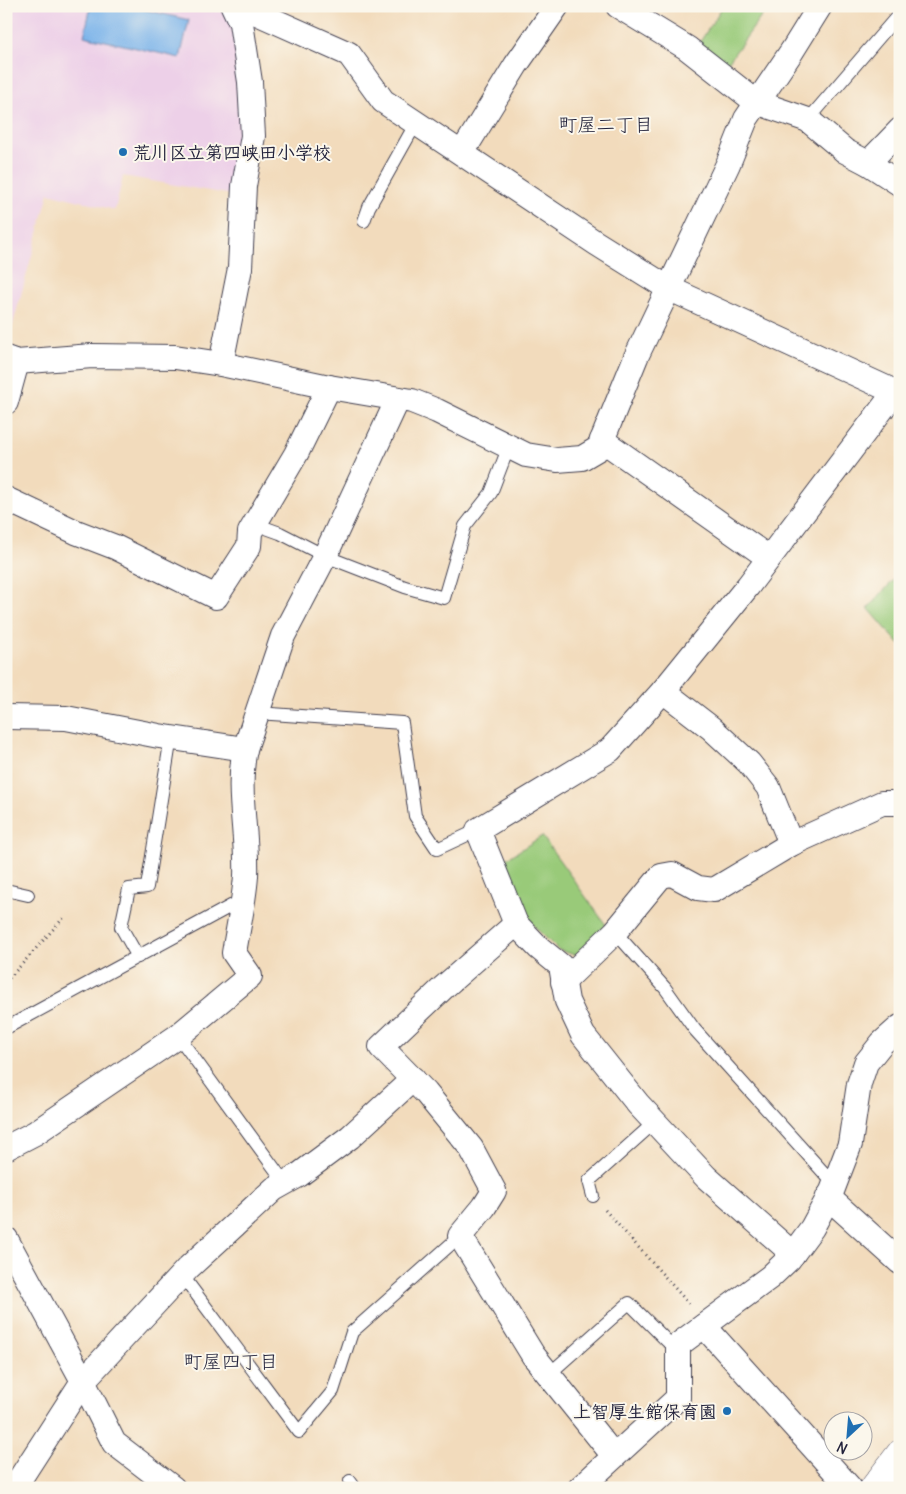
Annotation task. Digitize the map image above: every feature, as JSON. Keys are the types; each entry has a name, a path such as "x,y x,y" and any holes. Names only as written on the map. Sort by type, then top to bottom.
{"street":[{"path":"221,364 240,268 244,186 253,136 250,82 241,23 233,6"},
{"path":"241,6 350,54 383,101 596,243 668,288 897,392 769,558 663,691 610,750 478,830 516,924 539,948 561,966 567,1001 583,1035 638,1104 706,1177 793,1254"},
{"path":"462,153 516,64 557,6"},
{"path":"618,6 686,48 756,102 808,120 845,151 868,163 900,184"},
{"path":"6,402 12,360 92,356 175,357 221,364 328,387 412,401 437,411 526,455 557,460 582,458 599,448 636,357 728,164 746,119 820,6"},
{"path":"868,163 900,130"},
{"path":"6,499 115,548 216,597 249,546 250,532 296,454 328,387"},
{"path":"6,1148 35,1133 178,1036 250,976 234,953 246,876 242,789 243,761 246,749 283,636 325,556 398,399"},
{"path":"602,440 769,558"},
{"path":"663,691 711,728 749,763 768,786 791,844"},
{"path":"7,719 66,718 246,749"},
{"path":"563,982 615,932 660,876 672,874 698,888 714,890 791,844 882,803 900,803"},
{"path":"516,924 444,987 382,1047 413,1079 471,1148 494,1191 484,1207 460,1236 532,1355 614,1456"},
{"path":"595,1483 614,1456 678,1398 678,1344 770,1277 793,1254 812,1228 831,1190 850,1144 859,1084 866,1063 882,1043 900,1027"},
{"path":"14,1488 83,1381 182,1275 274,1189 299,1175 350,1137 413,1079"},
{"path":"831,1190 900,1262"},
{"path":"6,1239 83,1381 114,1443 173,1488"},
{"path":"705,1325 850,1488"},
{"path":"874,1488 900,1454"}],"lane":[{"path":"808,120 900,12"},
{"path":"364,221 369,207 416,123"},
{"path":"255,524 280,533 325,556 405,587 444,598 465,526 491,493 508,446"},
{"path":"257,713 402,723 415,816 437,849 478,830"},
{"path":"138,958 121,927 128,888 146,887 171,737"},
{"path":"6,890 28,895"},
{"path":"6,1028 242,900"},
{"path":"615,932 665,988 695,1030 831,1190"},
{"path":"178,1036 285,1183"},
{"path":"593,1196 589,1181 655,1122"},
{"path":"182,1275 299,1432 332,1392 352,1332 460,1236"},
{"path":"548,1375 629,1303 667,1340 678,1344"}],"path":[{"path":"6,982 66,915"},
{"path":"593,1196 705,1325"}],"shaded area":[{"name":"荒川区立第四峡田小学校","path":"6,6 221,6 233,24 244,128 233,195 123,176 115,210 49,193 8,342 6,341"}],"green space":[{"path":"723,6 769,6 726,65 698,45"},
{"path":"900,573 900,645 868,608"},
{"path":"542,836 606,925 575,955 558,950 523,915 500,863"}],"water":[{"path":"91,6 129,6 189,20 180,58 84,36"}],"place":[{"name":"荒川区立第四峡田小学校","path":"123,152"},
{"name":"上智厚生館保育園","path":"727,1411"}],"district":[{"name":"町屋二丁目","path":"606,124"},
{"name":"町屋四丁目","path":"231,1361"}]}
